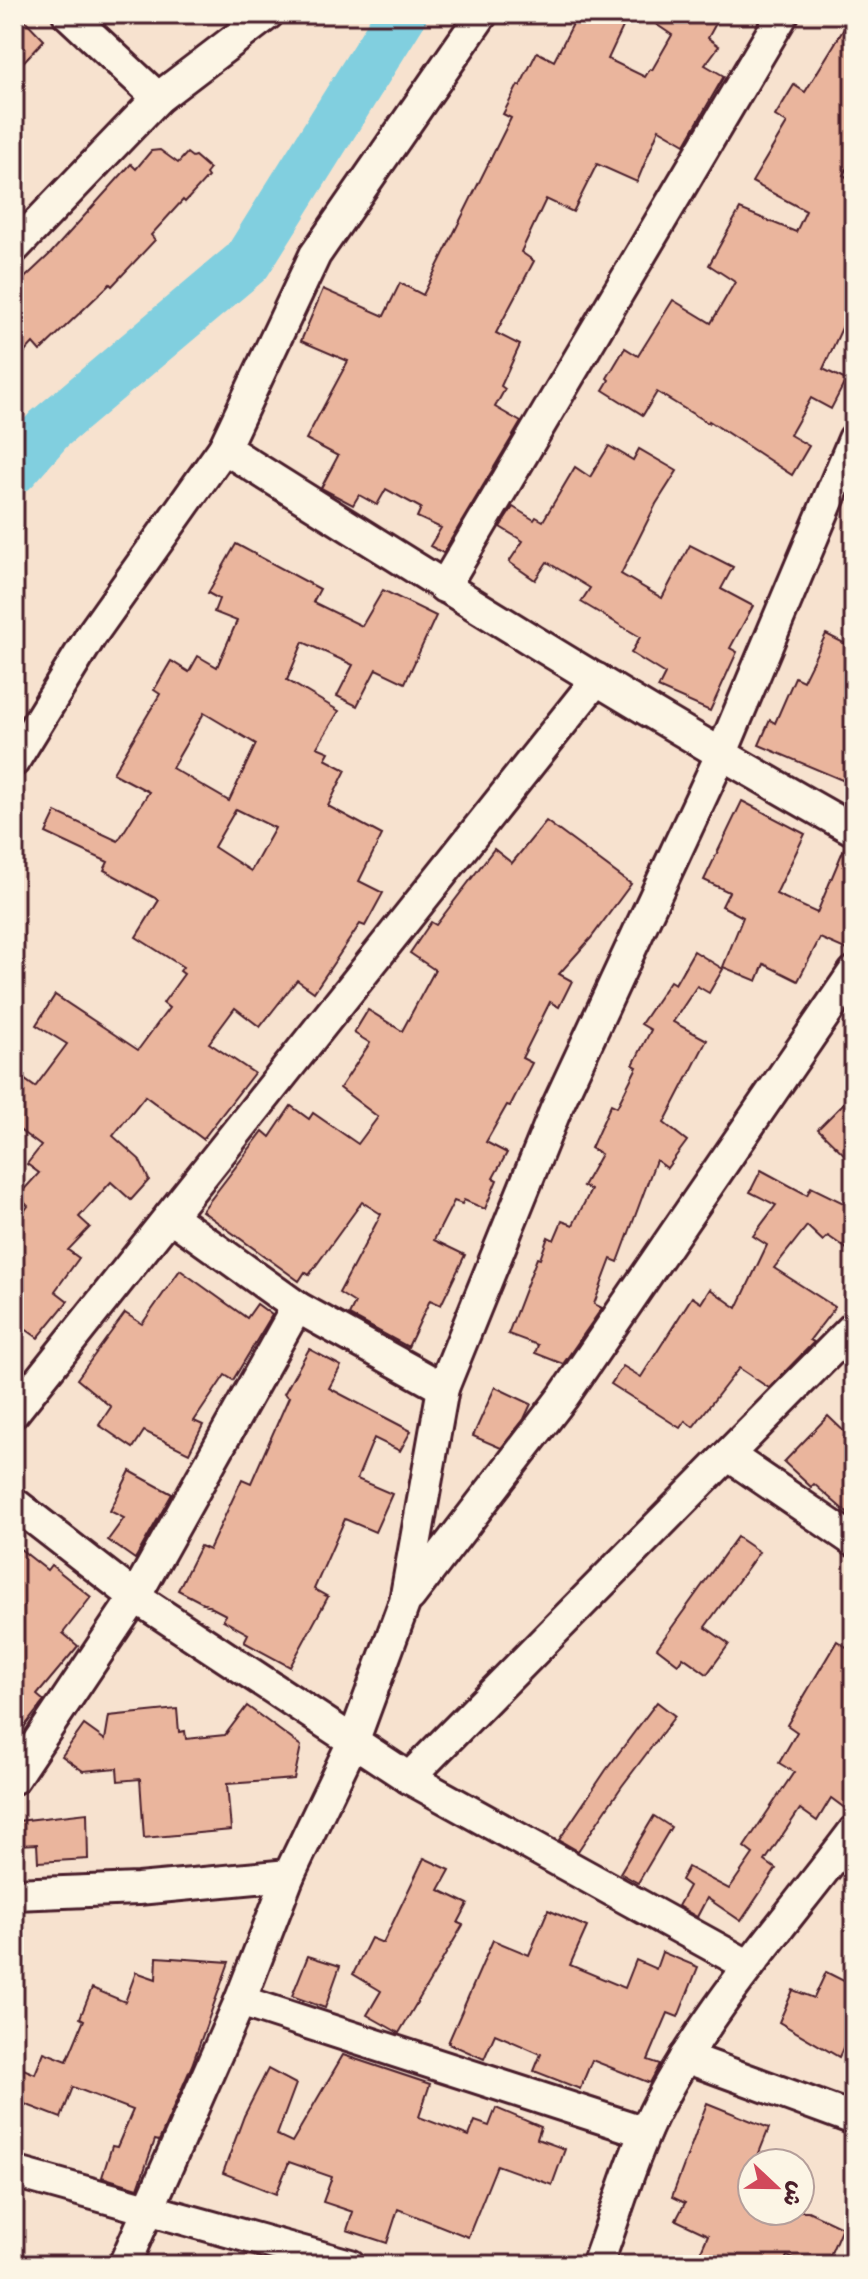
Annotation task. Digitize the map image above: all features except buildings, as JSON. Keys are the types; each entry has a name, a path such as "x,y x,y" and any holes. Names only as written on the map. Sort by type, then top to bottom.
{"street":[{"path":"68,14 158,98"},
{"path":"14,248 158,98 268,14"},
{"path":"14,761 92,634 224,448 315,255 482,14"},
{"path":"444,587 783,14"},
{"path":"124,2265 240,2001 289,1875 353,1742 405,1601 443,1388 556,1109 721,755 854,439"},
{"path":"224,448 444,587 721,755 854,830"},
{"path":"14,1412 597,679"},
{"path":"405,1601 563,1397 854,972"},
{"path":"170,1216 297,1307 443,1388"},
{"path":"14,1778 135,1597 297,1307"},
{"path":"409,1778 854,1327"},
{"path":"728,1455 854,1541"},
{"path":"14,1503 135,1597 409,1778 749,1966"},
{"path":"597,2265 645,2132 685,2057 749,1966 850,1844"},
{"path":"14,1894 138,1889 289,1875"},
{"path":"240,2001 645,2132"},
{"path":"685,2057 854,2119"},
{"path":"14,2172 350,2265"}],"waterway":[{"path":"14,469 49,429 247,262 402,14"}]}
